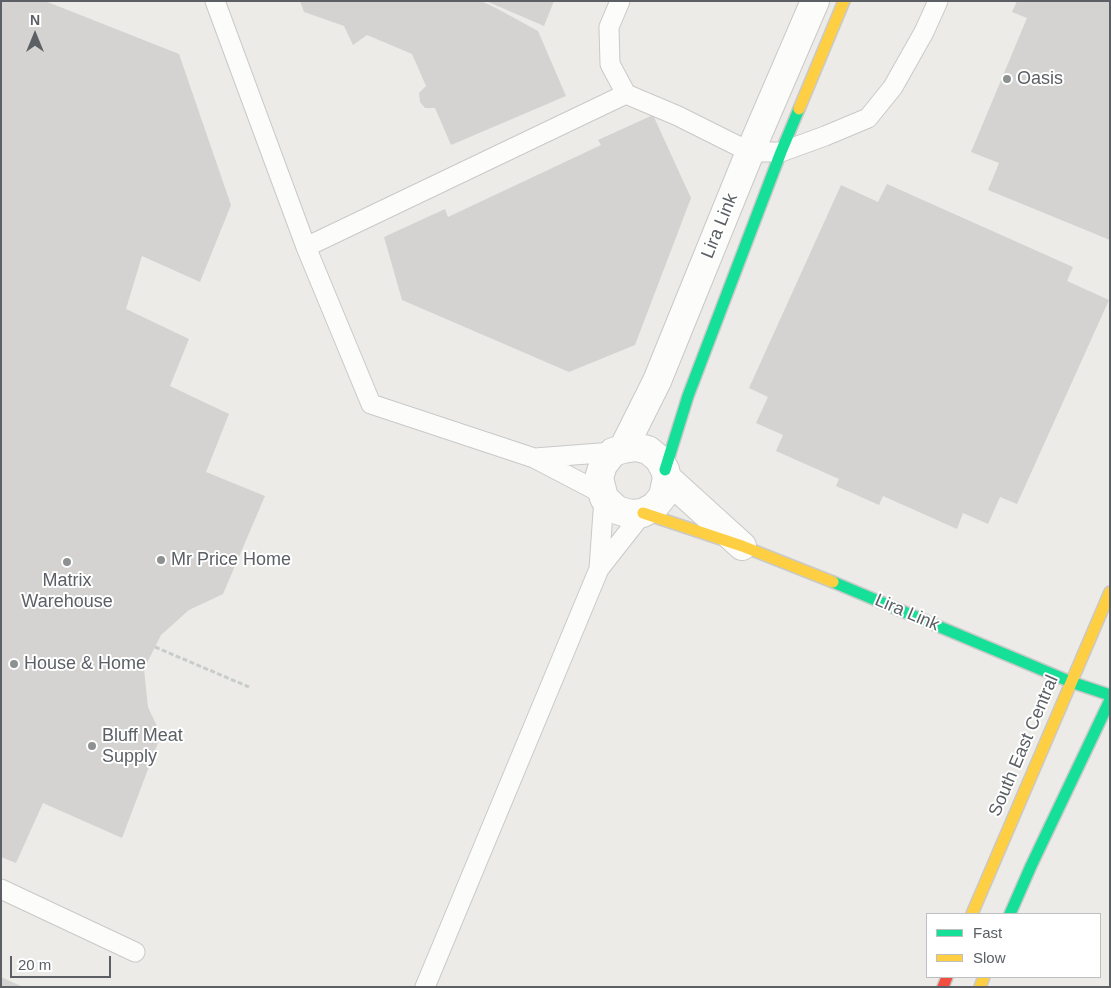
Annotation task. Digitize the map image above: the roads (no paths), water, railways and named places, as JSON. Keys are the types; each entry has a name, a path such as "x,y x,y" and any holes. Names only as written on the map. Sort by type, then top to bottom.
{"street":[{"name":"Lira Link","path":"618,450 657,381 750,152 815,1"},
{"name":"Lira Link","path":"742,546 666,474 688,396 781,152 844,1"},
{"path":"636,447 648,450 659,459 666,474 663,496 655,506 643,513 630,514 617,510 604,496 599,478 603,465 618,450 636,447"},
{"name":"Lira Link","path":"643,513 742,546 884,603 1071,682 1110,695"},
{"name":"South East Central","path":"972,913 1110,592"},
{"path":"1010,913 1110,700"}],"lane":[{"path":"215,1 306,248 371,404 534,458 604,496 599,569"},
{"path":"620,1 609,27 610,64 626,94 678,116 750,152 781,152 868,118 893,87 924,32 938,1"},
{"path":"306,248 626,94"},
{"path":"534,458 618,450"},
{"path":"426,987 599,569 643,513"},
{"path":"1,889 135,952"}],"place":[{"name":"Oasis","path":"1007,79"},
{"name":"Mr Price Home","path":"161,560"},
{"name":"Matrix Warehouse","path":"67,562"},
{"name":"House & Home","path":"14,664"},
{"name":"Bluff Meat Supply","path":"92,746"}]}
